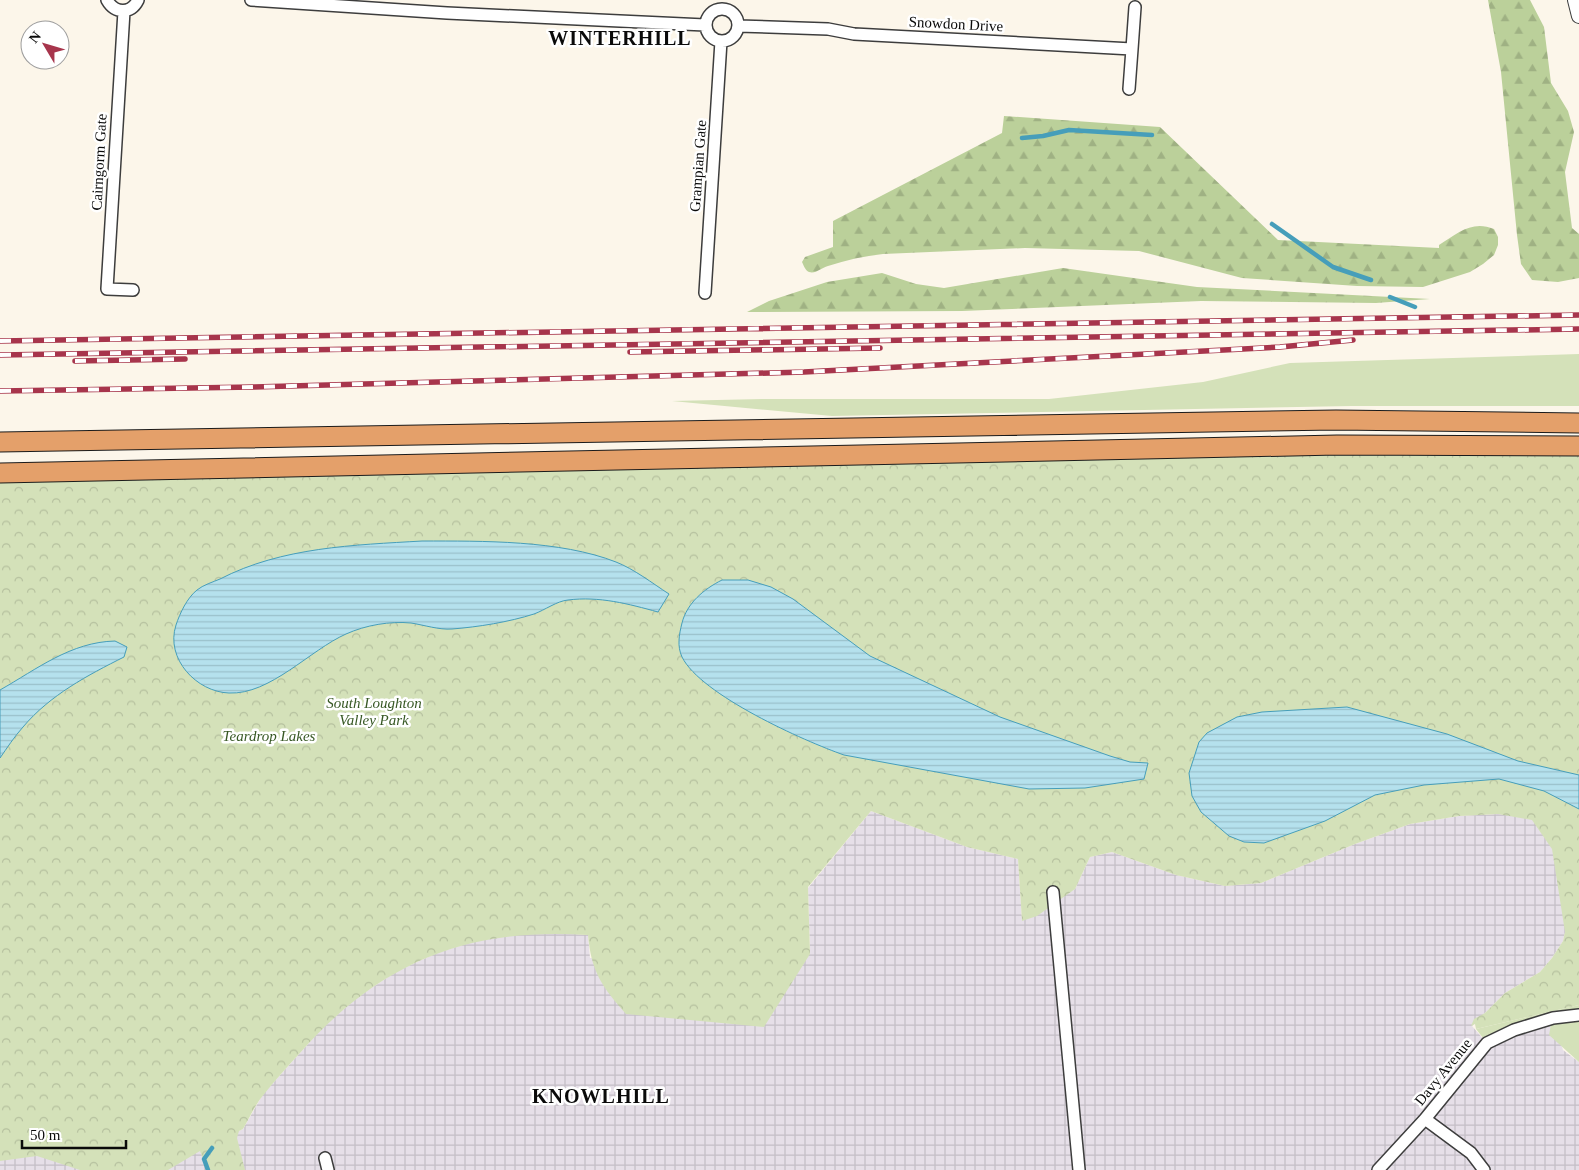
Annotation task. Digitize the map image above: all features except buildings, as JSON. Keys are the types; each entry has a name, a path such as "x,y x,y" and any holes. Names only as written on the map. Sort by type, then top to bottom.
{"highway":[{"path":"0,442 1336,420 1579,423"},
{"path":"0,473 1308,446 1579,446"}],"street":[{"path":"107,0 114,8 124,11 132,8 138,0"},
{"path":"251,0 447,13 705,25"},
{"path":"1575,0 1579,16"},
{"path":"720,4 734,14 738,26 737,32 731,38 721,42 708,34 705,25 707,17 720,4"},
{"path":"1129,89 1135,8"},
{"name":"Cairngorm Gate","path":"124,11 107,289 133,290"},
{"name":"Snowdon Drive","path":"738,26 1132,49"},
{"name":"Grampian Gate","path":"706,293 721,42"},
{"path":"1053,892 1079,1170"},
{"name":"Davy Avenue","path":"1378,1170 1425,1119 1486,1043 1514,1030 1545,1020 1579,1014"},
{"path":"1425,1119 1471,1153 1484,1170"},
{"path":"325,1158 328,1170"}],"shaded area":[{"path":"871,811 967,847 1018,859 1022,920 1075,889 1090,857 1112,852 1176,875 1225,886 1261,883 1355,844 1410,824 1459,816 1498,814 1537,818 1546,829 1556,858 1567,924 1563,941 1540,972 1505,993 1472,1026 1487,1043 1553,1018 1563,1050 1579,1062 1579,1170 160,1170 243,1129 263,1094 325,1025 358,997 397,971 437,953 475,941 509,935 549,932 588,935 590,958 810,954 808,888"},
{"path":"39,1149 91,1170 0,1170 0,1156"}],"green space":[{"path":"1488,0 1530,0 1544,27 1551,83 1568,111 1574,132 1565,172 1572,228 1579,234 1579,278 1558,282 1532,280 1521,264 1501,72"},
{"path":"1004,116 1160,127 1278,240 1439,248 1439,245 1459,232 1479,226 1494,229 1498,237 1498,245 1494,255 1470,272 1423,287 1357,286 1242,278 1139,251 1025,248 883,254 842,262 814,272 809,272 806,269 802,262 805,257 833,247 833,221 1002,133"},
{"path":"1063,268 1197,287 1430,299 1376,303 1201,301 962,311 747,312 769,301 827,282 882,273 916,284 944,288"},
{"path":"1579,354 1579,406 1351,406 832,416 672,401 762,399 1049,399 1203,382 1290,363"},
{"name":"Teardrop Lakes","path":"1579,446 1579,1005 1476,1029 1475,1024 1471,1026 1474,1019 1485,1013 1505,993 1540,972 1563,941 1565,932 1552,849 1532,820 1498,814 1459,816 1410,824 1355,844 1261,883 1225,886 1176,875 1112,852 1090,857 1075,889 1037,916 1022,921 1018,859 967,847 871,811 808,887 810,954 764,1027 626,1014 599,978 592,959 588,935 544,934 504,937 465,945 429,957 395,974 362,995 330,1021 273,1083 259,1101 243,1129 239,1131 237,1138 245,1170 207,1170 200,1151 168,1170 80,1170 37,1156 0,1161 0,473"},
{"path":"1579,1005 1579,1062 1549,1035 1552,1019 1487,1043 1476,1029"}],"water":[{"name":"Teardrop Lakes","path":"422,541 520,543 570,549 623,565 669,594 658,612 614,602 580,599 560,602 524,617 472,627 447,629 411,623 386,623 370,626 332,641 275,679 260,687 244,692 229,693 206,687 195,680 179,661 175,650 174,638 176,625 187,601 197,590 205,585 244,568 293,554 345,546"},
{"path":"722,580 748,580 771,587 793,599 870,656 1000,717 1110,756 1130,762 1148,763 1144,779 1085,788 1029,789 844,755 780,728 731,701 710,686 693,672 682,657 679,649 679,636 684,616 697,597"},
{"path":"115,641 127,647 124,657 83,679 45,705 20,731 0,758 0,690 69,651 84,646"},
{"path":"1347,707 1447,734 1518,761 1579,775 1579,809 1544,791 1499,779 1424,785 1375,795 1325,821 1264,843 1244,842 1229,836 1201,812 1192,796 1189,773 1199,742 1207,733 1237,717 1262,712"}],"waterway":[{"path":"1022,138 1043,136 1069,130 1152,135"},
{"path":"1272,224 1333,267 1371,280"},
{"path":"1390,297 1415,307"},
{"path":"208,1170 204,1159 212,1148"}],"railway":[{"path":"0,341 1579,315"},
{"path":"0,355 1579,329"},
{"path":"0,391 254,387 804,372 1280,347 1353,340"},
{"path":"630,352 880,348"},
{"path":"75,361 185,359"}],"district":[{"name":"WINTERHILL","path":"620,38"},
{"name":"KNOWLHILL","path":"601,1096"}],"park label":[{"name":"South Loughton Valley Park","path":"374,712"}]}
